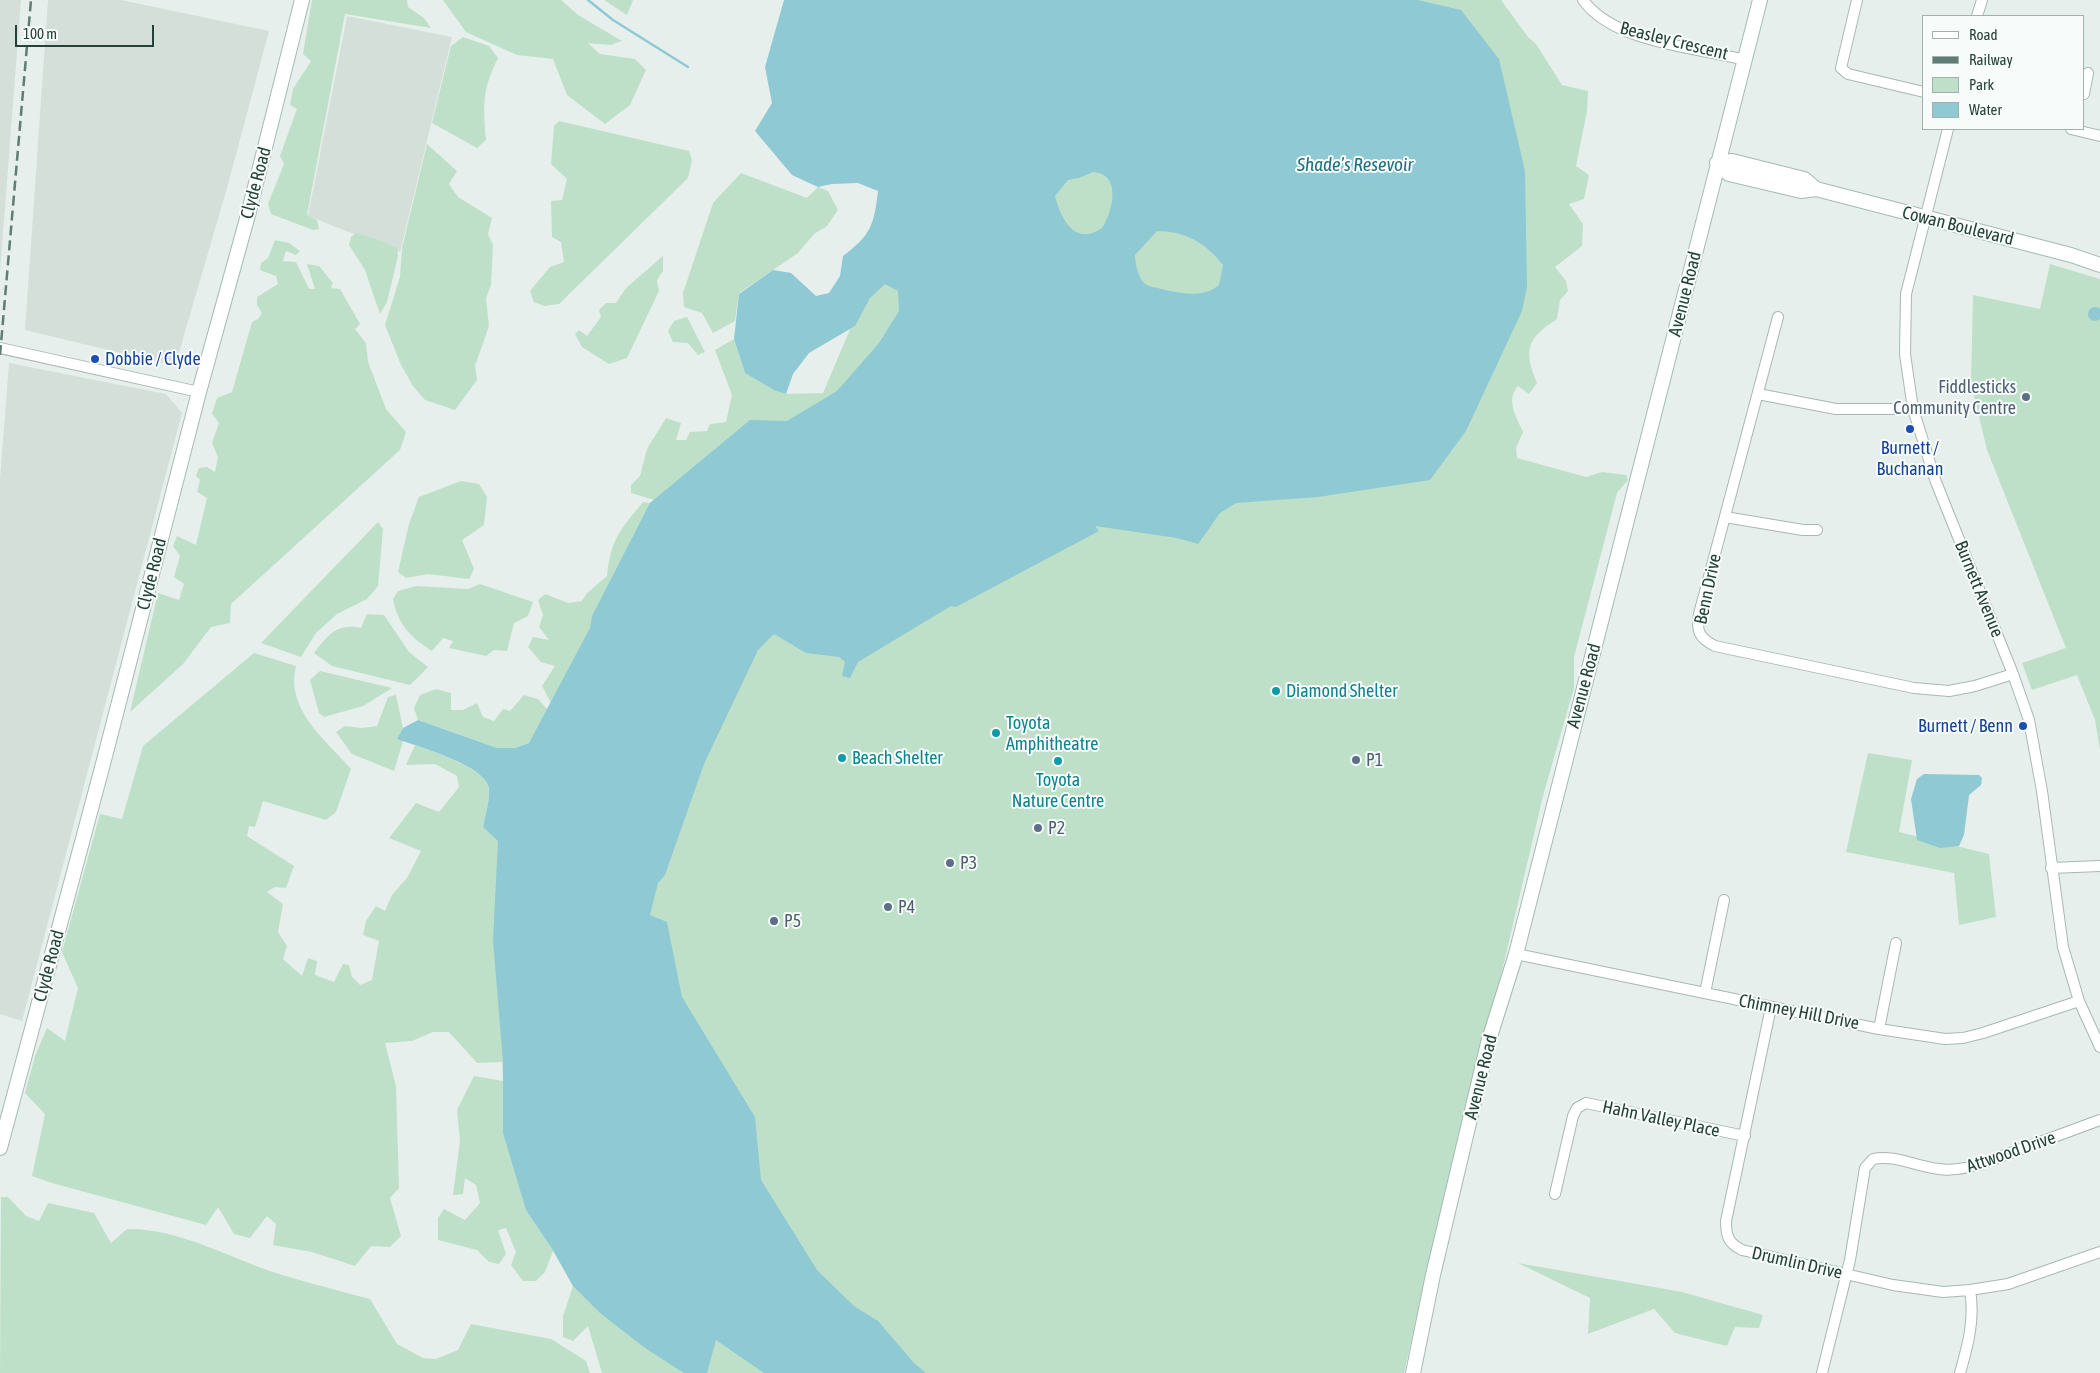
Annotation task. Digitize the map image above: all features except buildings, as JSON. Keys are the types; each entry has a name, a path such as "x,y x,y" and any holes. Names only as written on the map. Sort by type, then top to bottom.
{"street":[{"name":"Clyde Road","path":"0,1148 105,755 199,392 251,206 302,0"},
{"name":"Beasley Crescent","path":"1583,0 1603,21 1635,35 1745,60"},
{"name":"Avenue Road","path":"1413,1373 1433,1275 1488,1043 1516,954 1760,0"},
{"path":"1857,0 1841,68 1848,74 1922,92"},
{"path":"1976,15 1982,0"},
{"path":"2085,89 2088,73"},
{"name":"Burnett Avenue","path":"1948,130 1925,217 1906,302 1906,354 1913,409 1936,482 2030,720 2042,791 2063,947 2079,1001 2100,1047"},
{"path":"2078,130 2100,136"},
{"name":"Cowan Boulevard","path":"1718,163 1729,174 1801,191 1816,189 2072,255 2100,265"},
{"name":"Benn Drive","path":"1778,317 1697,629 1700,636 1715,646 1914,688 1949,691 1975,686 2013,674"},
{"path":"0,348 199,392"},
{"path":"1758,394 1836,409 1913,409"},
{"path":"1725,517 1803,530 1817,530"},
{"path":"2051,868 2100,866"},
{"path":"1705,993 1724,900"},
{"path":"1879,1029 1896,943"},
{"name":"Chimney Hill Drive","path":"1516,954 1923,1037 1963,1038 2079,1001"},
{"name":"Drumlin Drive","path":"1771,1007 1726,1220 1726,1235 1731,1245 1742,1250 1917,1290 1970,1290 2008,1284 2100,1252"},
{"name":"Hahn Valley Place","path":"1554,1194 1573,1116 1577,1108 1586,1104 1745,1136"},
{"name":"Attwood Drive","path":"1822,1373 1846,1275 1865,1168 1873,1159 1882,1157 1938,1169 1959,1170 1978,1166 2100,1120"},
{"path":"1960,1373 1971,1332 1973,1303 1970,1290"}],"shaded area":[{"path":"0,0 21,0 0,272"},
{"path":"48,0 121,0 269,31 227,188 175,366 25,330"},
{"path":"347,16 452,37 400,252 308,216"},
{"path":"9,363 166,394 182,413 22,1021 0,1014 0,479"}],"green space":[{"path":"312,0 407,0 408,7 424,18 431,28 345,14 307,215 317,220 319,229 313,230 271,214 268,204 284,164 280,156 297,109 290,105 293,89 311,61 303,54"},
{"path":"443,0 561,0 578,15 622,41 610,45 588,43 600,54 635,59 646,70 630,105 605,124 567,95 553,59 517,55 466,32"},
{"path":"604,0 633,0 627,15"},
{"path":"784,0 1501,0 1528,37 1536,44 1562,85 1588,91 1587,111 1576,166 1589,175 1584,199 1569,204 1583,224 1582,246 1555,267 1566,281 1568,291 1560,300 1557,319 1539,332 1530,346 1530,362 1537,383 1529,394 1518,386 1512,397 1513,409 1523,432 1516,448 1517,458 1586,477 1602,472 1626,475 1628,480 1617,493 1574,657 1574,688 1543,796 1503,967 1436,1232 1404,1373 602,1373 588,1326 573,1341 563,1337 563,1316 573,1286 553,1251 545,1272 536,1281 523,1281 511,1265 516,1252 506,1228 498,1230 506,1254 499,1264 489,1262 477,1250 438,1240 438,1218 444,1209 465,1220 480,1203 476,1185 465,1178 463,1194 453,1195 460,1141 457,1110 474,1076 503,1081 502,1062 477,1063 449,1032 433,1032 412,1041 385,1043 396,1086 399,1188 390,1198 401,1236 390,1247 371,1246 355,1266 312,1252 273,1245 276,1224 267,1216 250,1238 234,1234 218,1207 206,1225 32,1176 45,1114 25,1093 35,1056 47,1028 65,1041 78,988 62,952 100,814 122,819 143,746 254,653 296,666 294,687 303,712 317,732 351,769 336,812 326,820 263,801 255,827 249,826 247,836 294,866 286,888 275,887 267,892 283,904 278,932 287,946 283,959 302,976 308,958 317,961 315,975 334,982 343,964 349,965 352,977 360,985 372,980 379,941 363,935 366,921 376,906 385,911 392,895 407,878 421,851 389,838 416,803 439,812 459,787 457,776 435,764 406,765 415,745 458,762 479,775 486,782 489,794 483,827 529,743 515,748 497,748 418,720 414,708 420,695 436,689 451,693 451,710 463,710 477,703 483,717 494,721 503,709 510,711 524,695 538,699 548,710 551,703 542,686 555,666 541,662 528,647 533,637 549,640 539,627 543,615 538,600 545,594 568,603 582,601 587,593 607,576 611,553 618,536 643,502 650,503 654,500 631,493 631,485 640,476 647,449 666,418 681,423 676,440 686,440 690,432 707,431 710,424 726,422 732,395 715,350 734,339 745,373 786,394 823,393 900,212"},
{"path":"463,37 489,46 498,58 486,89 484,117 486,140 477,148 432,123 451,46"},
{"path":"559,121 689,151 692,160 688,178 559,304 544,306 534,302 530,291 550,267 564,262 561,242 552,237 551,201 562,200 567,179 551,164 554,126"},
{"path":"427,144 457,171 449,184 458,197 492,218 488,234 493,245 491,285 486,298 489,326 475,366 477,380 455,410 425,400 413,386 401,365 385,325 400,277 402,248"},
{"path":"741,173 807,198 818,187 828,191 838,210 827,226 814,234 798,253 739,293 735,321 713,333 702,313 684,307 683,293 713,203"},
{"path":"356,233 397,248 398,256 387,302 380,314 365,270 349,245 351,237"},
{"path":"275,240 289,243 300,251 296,255 286,251 283,261 296,262 309,289 315,289 307,264 319,266 333,283 331,288 340,289 360,324 355,329 366,343 368,362 386,409 406,432 400,450 231,604 230,623 211,627 183,664 130,712 158,593 179,600 184,584 174,577 180,556 173,546 177,536 196,545 207,498 197,492 200,480 196,476 199,468 207,467 215,472 218,457 212,443 219,423 212,414 217,398 232,392 252,322 258,319 262,313 257,305 257,297 278,284 276,276 260,270 261,263 268,258"},
{"path":"663,256 663,271 657,280 659,291 627,358 609,364 582,347 575,334 579,330 587,336 601,317 599,310 606,303 616,303 626,288"},
{"path":"2050,264 2100,279 2100,750 2095,720 2077,675 2032,690 2022,663 2066,648 1987,450 1971,383 1973,295 2040,309"},
{"path":"687,317 705,352 698,355 688,343 673,342 668,331 674,321"},
{"path":"461,481 479,484 487,497 484,525 462,540 474,569 469,579 428,574 406,578 398,572 409,524 419,497"},
{"path":"378,522 383,529 378,586 367,599 337,614 316,633 301,657 261,643"},
{"path":"480,584 533,602 528,616 514,623 507,651 494,650 486,656 449,648 453,641 443,638 432,651 406,630 395,608 393,599 398,591 416,586 468,589"},
{"path":"367,614 384,615 409,652 428,667 410,685 332,666 314,653 329,636 339,629 346,627 361,628"},
{"path":"320,671 392,688 363,706 324,717 319,713 310,680"},
{"path":"396,695 403,728 397,739 403,741 394,771 352,754 336,732 345,726 362,728 377,726 388,697"},
{"path":"1868,753 1912,760 1899,832 1989,854 1996,917 1959,925 1954,873 1846,852"},
{"path":"1,1197 8,1197 26,1216 39,1221 48,1203 94,1213 111,1243 127,1229 164,1233 200,1244 282,1275 370,1299 397,1344 423,1358 436,1359 458,1350 471,1324 551,1339 586,1361 590,1373 0,1373"},
{"path":"1518,1263 1682,1292 1763,1315 1759,1328 1735,1327 1727,1346 1675,1333 1654,1309 1588,1334 1590,1298"}],"water":[{"name":"Shade’s Resevoir","path":"784,0 1418,0 1461,10 1499,59 1525,171 1527,287 1522,311 1466,431 1430,480 1318,497 1236,503 1220,513 1198,544 1177,538 1095,526 1099,531 956,607 951,606 858,662 850,678 842,676 845,662 839,657 806,653 774,634 758,650 704,764 665,875 658,883 650,915 667,922 682,997 755,1117 761,1180 817,1270 854,1306 878,1321 914,1363 926,1373 764,1373 716,1340 707,1373 684,1373 645,1348 600,1313 573,1286 553,1250 526,1210 503,1133 503,1062 493,940 498,841 483,827 489,789 486,781 477,772 450,758 397,739 403,728 418,720 497,748 515,748 529,743 590,628 592,616 650,503 750,420 787,421 837,391 879,343 899,311 898,291 885,284 870,298 855,326 809,353 793,374 786,394 774,390 745,373 734,339 739,294 773,270 791,273 816,296 829,293 840,276 843,256 860,242 873,221 878,191 858,183 832,184 818,187 792,175 755,131 772,103 765,67","holes":["1093,172 1102,174 1108,179 1111,186 1112,203 1102,228 1092,233 1084,234 1071,228 1065,221 1055,196 1068,180","1157,231 1186,236 1209,250 1223,265 1219,285 1205,292 1191,294 1145,284 1137,269 1135,255"]},
{"path":"2092,307 2100,309 2101,318 2098,321 2092,321 2088,317 2088,311"},
{"path":"1924,774 1979,775 1982,778 1981,785 1969,795 1964,835 1959,846 1940,848 1917,840 1911,799 1917,779"}],"waterway":[{"path":"588,0 613,20 688,67"}],"railway":[{"path":"0,355 31,0"}],"place":[{"name":"Dobbie / Clyde","path":"95,359"},
{"name":"Fiddlesticks Community Centre","path":"2026,397"},
{"name":"Burnett / Buchanan","path":"1910,429"},
{"name":"Diamond Shelter","path":"1276,691"},
{"name":"Burnett / Benn","path":"2023,726"},
{"name":"Toyota Amphitheatre","path":"996,733"},
{"name":"Beach Shelter","path":"842,758"},
{"name":"P1","path":"1356,760"},
{"name":"Toyota Nature Centre","path":"1058,761"},
{"name":"P2","path":"1038,828"},
{"name":"P3","path":"950,863"},
{"name":"P4","path":"888,907"},
{"name":"P5","path":"774,921"}]}
